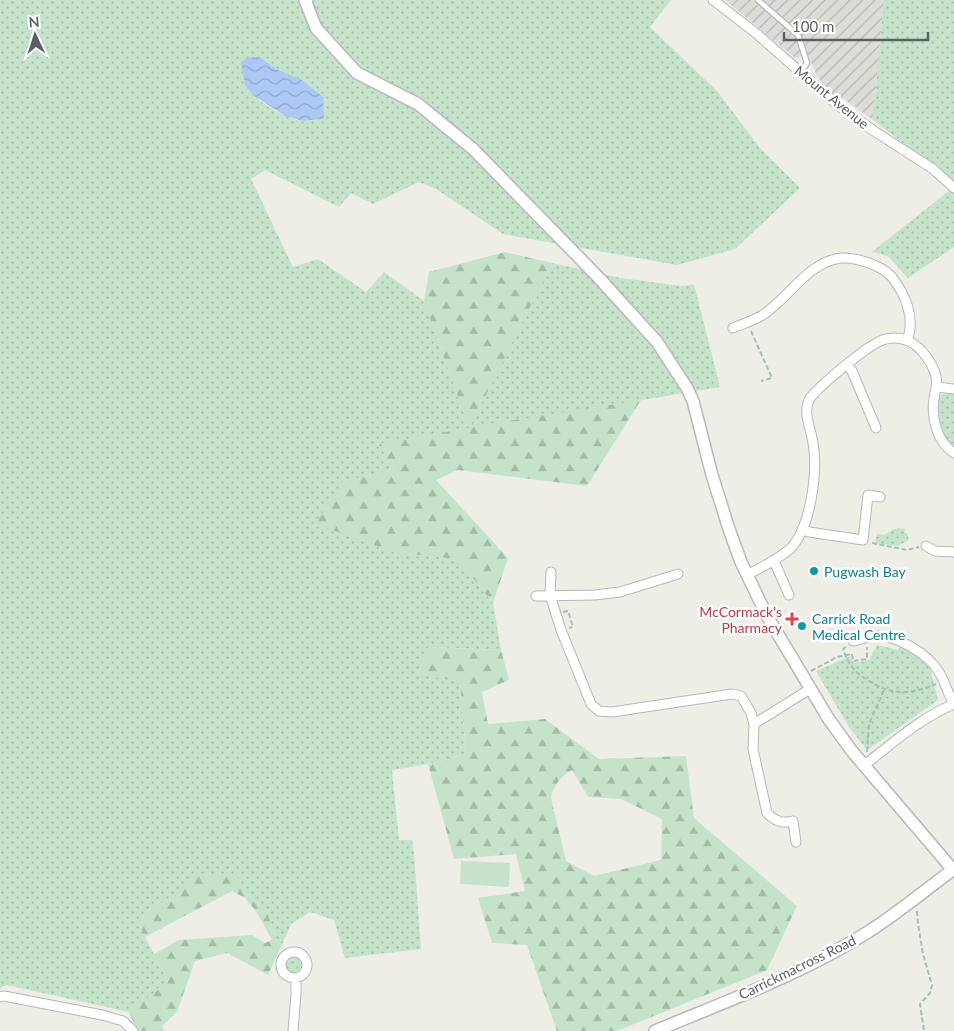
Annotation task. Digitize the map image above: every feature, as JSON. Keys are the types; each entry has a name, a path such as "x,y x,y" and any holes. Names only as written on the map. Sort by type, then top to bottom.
{"street":[{"path":"308,0 305,0 316,28 357,73 418,104 473,148 599,278 657,342 687,388 693,401 700,434 721,506 747,575 766,614 828,718 954,870"},
{"name":"Mount Avenue","path":"713,0 840,106 874,131 933,169 954,188"},
{"path":"733,328 761,316 790,292 814,268 842,258 858,259 890,275 903,295 910,314 911,328 907,340"},
{"path":"747,575 774,561 791,548 802,529 808,513 815,462 808,422 808,403 815,392 876,343 884,339 907,340 917,346 933,365 937,379 934,400 935,424 940,439 947,449 954,453"},
{"path":"847,365 852,371 876,428"},
{"path":"937,387 954,389"},
{"path":"802,529 809,532 862,540 868,495 880,497"},
{"path":"926,546 935,551 954,552"},
{"path":"774,561 789,595"},
{"path":"551,572 550,595 561,630 591,704 599,711 612,712 732,694 740,696 751,713 754,724 753,749 767,813 774,820 792,821 796,842"},
{"path":"536,596 595,595 620,592 678,574"},
{"path":"853,641 875,636 897,640 915,649 933,662 954,704 942,709 918,725 866,763"},
{"path":"754,724 810,689"},
{"name":"Carrickmacross Road","path":"655,1031 776,979 833,952 869,932 954,870"},
{"path":"293,1031 296,978"},
{"path":"0,998 4,996 102,1015 123,1021 133,1031"}],"lane":[{"path":"758,0 764,2 798,35 807,63 801,72"}],"path":[{"path":"746,322 772,378 761,381"},
{"path":"862,540 907,550 926,546"},
{"path":"561,612 568,611 573,627 565,629 566,631"},
{"path":"803,676 838,657 852,654 853,661 867,659 866,647 870,642 875,642 875,636"},
{"path":"853,641 843,649 850,665 859,675 884,690 913,691 943,681"},
{"path":"866,763 869,724 884,690"},
{"path":"917,906 923,954 932,985 930,993 920,1004 924,1031"}],"shaded area":[{"path":"725,0 884,0 873,120 844,99 839,99 823,84 817,76 808,55 795,58"}],"green space":[{"path":"0,0 671,0 650,27 717,91 760,148 800,188 735,249 677,265 503,234 436,189 419,182 373,204 351,193 339,207 265,170 251,179 293,267 318,259 366,292 384,272 424,301 469,427 552,263 621,278 682,286 694,284 720,387 380,444 394,470 343,481 397,553 458,559 493,603 501,650 428,647 418,674 460,681 466,754 428,764 392,770 399,840 412,840 421,949 345,958 334,920 310,912 291,924 280,949 266,909 242,891 237,877 137,921 168,982 129,1012 7,985 0,988","holes":["260,57 276,69 324,119 304,121 288,117 263,103 245,85"]},
{"path":"884,0 954,0 954,183 873,120"},
{"path":"950,190 954,194 954,247 908,278 888,256 872,252"},
{"path":"505,252 552,263 470,427 641,400 587,486 458,470 436,480 508,558 493,603 458,559 397,553 315,524 343,481 394,470 379,444 469,428 424,301 429,272"},
{"path":"943,394 954,394 954,449 940,432 938,425 938,403 940,396"},
{"path":"898,528 905,529 904,532 907,533 909,540 899,546 875,543 877,534 885,535"},
{"path":"877,645 898,650 900,646 930,668 938,700 867,750 849,727 816,671 851,656 853,663 869,660"},
{"path":"428,647 501,650 509,680 482,692 488,724 545,719 599,759 686,756 694,818 797,906 767,970 617,1031 557,1031 527,945 492,943 478,898 525,891 516,854 454,859 428,764 466,754 460,682 418,674","holes":["572,770 588,797 621,799 662,819 661,860 594,876 566,861 551,798 552,794 561,778"]},
{"path":"461,861 510,863 509,887 460,884"},
{"path":"199,875 237,876 242,891 266,909 280,949 268,975 227,953 195,961 177,1012 162,1026 164,1031 137,1031 129,1012 168,982 154,954 179,940 252,935 265,943 272,940 256,911 245,898 232,891 145,937 137,921"},
{"path":"294,956 300,959 303,965 300,971 294,974 288,971 285,965 288,959"}],"water":[{"path":"260,57 276,69 302,80 323,97 324,119 303,121 285,116 253,95 245,85 241,63 246,58"}],"place":[{"name":"Pugwash Bay","path":"814,571"},
{"name":"McCormack's Pharmacy","path":"792,619"},
{"name":"Carrick Road Medical Centre","path":"802,626"}]}
